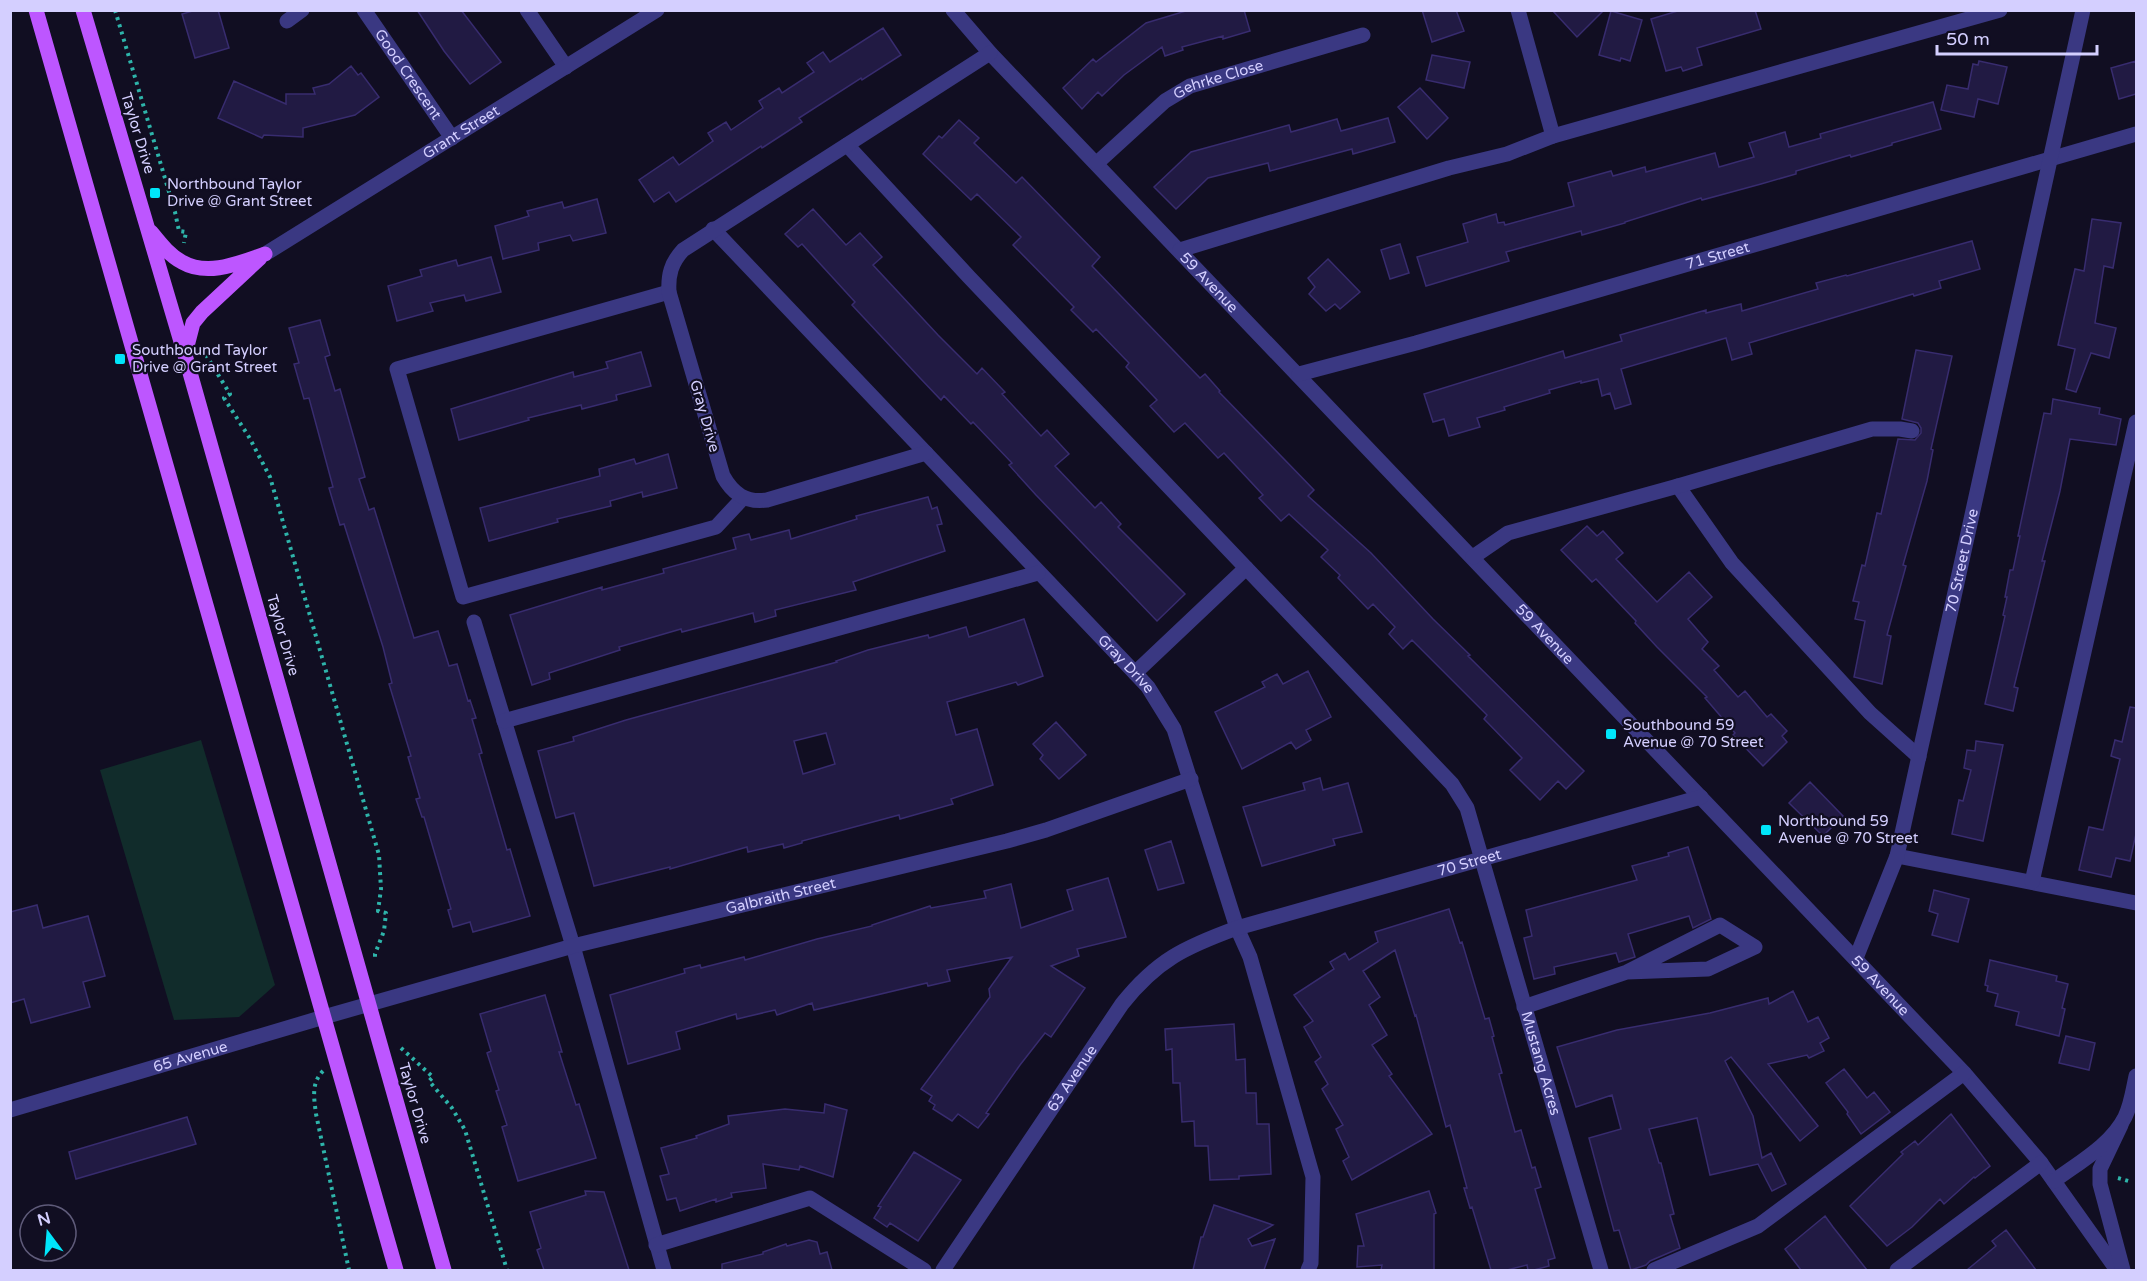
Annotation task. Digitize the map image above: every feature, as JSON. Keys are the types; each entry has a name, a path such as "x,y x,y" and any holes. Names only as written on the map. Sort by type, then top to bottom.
{"main road":[{"path":"36,10 396,1270"},
{"name":"Taylor Drive","path":"83,10 185,354 444,1270"},
{"path":"148,229 168,251 183,263 206,268 228,267 265,254"},
{"path":"185,354 193,323 209,303 265,254"}],"street":[{"path":"287,21 302,10"},
{"name":"Good Crescent","path":"364,10 452,138"},
{"path":"527,10 566,66"},
{"name":"Grant Street","path":"265,254 657,10"},
{"path":"1518,10 1553,136"},
{"path":"1180,250 1437,171 1507,153 1553,136 2000,10"},
{"name":"70 Street Drive","path":"1856,958 1897,856 2083,10"},
{"name":"59 Avenue","path":"961,12 990,53 1964,1073 2041,1163 2117,1270"},
{"name":"Gehrke Close","path":"1097,164 1165,101 1190,86 1363,35"},
{"name":"Gray Drive","path":"743,498 728,486 723,476 669,292 668,279 671,267 678,255 713,229 990,53"},
{"name":"71 Street","path":"1299,374 1428,340 2136,134"},
{"name":"Mustang Acres","path":"846,145 1452,784 1467,808 1601,1270"},
{"name":"Gray Drive","path":"713,229 1148,687 1174,729 1237,928"},
{"path":"669,292 397,369 463,597 716,526 743,498 756,502 767,501 926,453"},
{"path":"2032,882 2136,422"},
{"path":"1473,557 1508,533 1872,429 1912,431"},
{"path":"1678,486 1732,563 1870,713 1919,757"},
{"path":"1135,673 1246,568"},
{"path":"504,721 1038,573"},
{"path":"474,622 573,946 664,1270"},
{"name":"Galbraith Street","path":"368,1005 573,946 1007,841 1046,830 1191,779"},
{"name":"70 Street","path":"1237,928 1701,797"},
{"path":"1897,856 2136,903"},
{"path":"1524,1006 1628,972 1720,925 1755,948 1708,969 1628,972"},
{"path":"1237,928 1250,957 1313,1177 1311,1263 1308,1270"},
{"name":"63 Avenue","path":"944,1270 1122,1004 1140,981 1158,965 1178,953 1200,941 1237,928"},
{"name":"65 Avenue","path":"10,1110 368,1005"},
{"path":"1654,1270 1758,1226 1964,1073"},
{"path":"2123,1270 2100,1184 2100,1169 2129,1108 2136,1076"},
{"path":"2054,1181 2096,1150 2121,1125"},
{"path":"1897,1270 2041,1163"},
{"path":"656,1245 810,1198 924,1270"}],"path":[{"path":"115,10 175,212 178,231 186,232 183,263"},
{"path":"193,323 209,361 230,394 224,398 263,462 275,492 379,855 381,889 378,912 386,913 384,932 375,951"},
{"path":"382,1053 401,1048 433,1077 429,1081 459,1118 474,1159 507,1270"},
{"path":"338,1066 324,1070 318,1075 314,1096 349,1270"}],"green space":[{"path":"201,740 275,985 239,1017 174,1020 100,770"}],"building":[{"path":"196,10 218,10 229,48 195,58 182,14"},
{"path":"417,10 461,10 501,62 470,84 444,51"},
{"path":"1189,10 1244,10 1250,31 1182,47 1183,50 1165,56 1162,47 1124,75 1102,96 1098,92 1082,109 1063,88 1093,59 1096,62 1146,23"},
{"path":"1422,10 1456,10 1464,31 1432,42"},
{"path":"1552,10 1604,10 1577,37"},
{"path":"1681,10 1755,10 1761,29 1697,48 1702,65 1683,71 1681,67 1666,71 1651,19"},
{"path":"1611,11 1642,20 1630,61 1621,58 1620,61 1599,55"},
{"path":"883,28 901,55 799,118 802,122 676,202 669,192 654,202 639,180 673,157 679,165 713,141 708,133 726,122 731,130 763,108 759,101 779,88 782,93 814,72 807,63 823,52 830,62"},
{"path":"1432,55 1470,62 1464,88 1426,80"},
{"path":"1979,61 2007,67 1998,104 1978,99 1974,117 1941,110 1947,85 1968,89 1973,64 1978,65"},
{"path":"2136,61 2136,94 2119,99 2111,68"},
{"path":"351,66 358,75 361,73 379,97 355,115 303,128 303,137 264,135 262,138 218,118 234,81 286,104 286,94 315,94 313,88 329,84"},
{"path":"1420,88 1448,118 1427,139 1398,107"},
{"path":"1933,102 1941,129 1851,157 1850,155 1796,171 1796,174 1702,200 1701,198 1625,223 1582,235 1581,231 1506,252 1509,261 1426,286 1417,257 1468,242 1463,224 1496,214 1498,223 1504,222 1505,225 1574,206 1568,183 1611,171 1613,176 1645,167 1646,172 1715,153 1719,167 1754,157 1749,143 1785,132 1789,147 1821,138 1820,134"},
{"path":"1388,118 1395,142 1353,154 1352,149 1270,171 1268,163 1208,178 1176,209 1154,187 1191,152 1289,125 1291,132 1337,119 1341,131"},
{"path":"959,120 979,138 974,143 1016,183 1022,177 1100,257 1092,266 1200,378 1205,374 1219,392 1314,490 1308,496 1371,553 1470,655 1468,656 1584,771 1566,789 1558,781 1540,800 1510,770 1522,758 1484,719 1487,715 1412,640 1403,649 1389,634 1395,627 1373,604 1368,609 1338,578 1340,575 1321,557 1328,550 1289,514 1281,521 1259,498 1263,495 1224,453 1218,458 1185,423 1174,432 1150,406 1157,400 1126,367 1129,363 1096,329 1093,332 1071,310 1074,307 1013,245 1021,237 977,194 971,200 923,154 939,136 942,138"},
{"path":"597,199 606,233 573,241 570,235 538,243 539,250 503,259 495,226 529,216 527,211 562,202 564,208"},
{"path":"813,209 846,245 860,233 882,257 873,265 938,335 977,374 982,368 1005,392 1002,394 1041,436 1047,430 1069,454 1055,466 1095,508 1101,502 1121,524 1118,527 1185,594 1157,621 1036,495 1009,465 1012,463 973,422 971,424 944,396 941,400 920,378 852,305 855,302 802,244 798,247 785,234"},
{"path":"2092,219 2121,223 2113,268 2104,266 2095,323 2116,328 2109,358 2091,353 2076,392 2066,389 2075,349 2058,345 2075,269 2084,271"},
{"path":"1972,241 1980,269 1939,281 1941,288 1914,296 1913,294 1749,343 1752,354 1732,360 1726,338 1621,369 1631,404 1615,409 1610,393 1602,396 1598,379 1581,383 1581,381 1549,390 1550,393 1477,418 1480,427 1449,436 1444,419 1433,422 1424,394 1563,351 1565,358 1622,341 1620,335 1706,310 1706,313 1741,304 1742,311 1818,289 1816,283"},
{"path":"1400,244 1409,273 1390,279 1381,250"},
{"path":"491,257 501,292 466,301 464,295 430,303 433,311 397,321 388,286 422,276 420,270 456,260 458,266"},
{"path":"1328,259 1360,292 1340,309 1335,304 1326,311 1309,294 1315,287 1308,278"},
{"path":"320,320 330,355 325,357 335,391 340,389 365,477 359,479 369,510 374,508 414,638 438,631 449,666 457,664 468,701 470,700 476,718 472,719 482,753 479,754 507,850 510,849 530,916 473,932 470,922 453,927 448,910 451,909 424,817 422,817 416,799 420,798 408,757 411,756 389,684 392,683 383,647 344,524 340,525 329,488 333,487 309,398 304,399 294,364 299,363 289,328"},
{"path":"1916,350 1952,356 1931,449 1933,450 1927,481 1903,565 1906,566 1887,635 1891,636 1882,684 1854,677 1865,621 1855,619 1859,602 1853,601 1862,565 1865,566 1877,513 1881,514 1898,439 1915,440 1921,433 1918,423 1902,419"},
{"path":"641,352 651,386 616,395 617,400 582,409 581,405 528,418 529,420 459,440 451,409 573,372 574,377 608,368 606,362"},
{"path":"2053,399 2100,408 2099,414 2121,419 2116,445 2070,439 2060,491 2042,561 2045,561 2014,687 2018,688 2013,711 1985,704 2005,616 2003,615 2010,570 2013,570 2044,413 2051,414"},
{"path":"668,454 677,488 643,497 642,492 610,501 611,506 557,519 558,522 489,541 480,508 600,476 599,469 634,459 636,464"},
{"path":"928,497 932,509 937,507 942,524 937,525 945,551 853,582 856,590 775,610 776,616 755,622 753,613 682,632 681,629 619,647 620,650 549,673 550,679 532,685 510,615 602,587 602,590 664,573 663,569 736,549 733,538 749,534 751,540 789,530 791,539 857,519 856,516"},
{"path":"1587,526 1597,536 1603,531 1623,553 1616,559 1657,602 1689,572 1712,597 1688,619 1708,642 1702,649 1719,666 1714,670 1738,697 1745,691 1767,717 1771,714 1787,731 1782,736 1787,742 1763,766 1733,735 1735,733 1705,698 1707,697 1657,647 1635,623 1636,621 1596,579 1592,582 1561,550"},
{"path":"1024,619 1043,676 1018,685 1016,682 947,702 956,735 977,729 993,785 951,799 953,804 900,819 899,815 784,848 783,844 748,852 747,847 670,869 670,867 594,886 574,813 556,818 538,751 574,741 573,737 626,720 837,662 868,650 928,635 929,638 966,627 969,637","holes":["826,733 835,764 803,774 794,741"]},
{"path":"1308,671 1331,717 1306,730 1311,740 1296,749 1291,742 1242,769 1215,712 1265,687 1262,682 1277,674 1283,684"},
{"path":"2130,707 2136,708 2136,834 2130,861 2116,858 2111,877 2079,870 2089,827 2103,830 2120,759 2111,756 2115,740 2122,742"},
{"path":"1056,722 1086,755 1059,779 1040,759 1043,755 1033,744"},
{"path":"1976,741 2003,745 1983,841 1952,834 1959,800 1963,801 1971,770 1964,768 1967,750 1975,751"},
{"path":"1320,778 1323,790 1348,783 1362,832 1333,839 1335,845 1262,866 1243,807 1305,790 1303,783"},
{"path":"1810,782 1843,816 1823,836 1789,803"},
{"path":"1171,841 1184,883 1158,890 1145,850"},
{"path":"1688,847 1711,919 1693,928 1689,916 1628,934 1635,957 1619,962 1616,953 1554,967 1555,974 1534,979 1524,938 1532,936 1526,910 1637,880 1632,866 1669,856 1668,853"},
{"path":"1108,878 1126,937 1077,949 1079,956 1051,966 1085,988 1051,1037 1045,1033 1020,1065 978,1128 958,1114 952,1121 933,1109 935,1105 929,1101 932,1096 921,1089 990,997 989,989 1012,957 947,970 950,981 928,986 927,983 814,1010 812,1003 777,1015 775,1010 737,1019 736,1014 676,1032 680,1049 628,1064 610,995 685,973 684,969 700,965 701,968 744,957 745,960 872,926 930,906 931,908 986,898 984,891 1011,884 1021,928 1073,910 1067,890"},
{"path":"1934,890 1969,899 1958,942 1932,935 1938,914 1929,911"},
{"path":"37,905 43,928 88,916 105,976 83,982 90,1007 31,1023 24,999 10,1003 10,912"},
{"path":"1449,909 1460,943 1462,942 1485,1019 1489,1018 1502,1073 1499,1074 1515,1132 1521,1130 1532,1168 1535,1167 1541,1187 1535,1189 1555,1258 1548,1260 1549,1266 1534,1270 1528,1270 1527,1265 1507,1270 1491,1270 1464,1188 1467,1188 1450,1125 1446,1127 1416,1015 1395,950 1363,971 1380,997 1369,1005 1387,1035 1372,1045 1392,1074 1389,1076 1432,1134 1352,1180 1343,1161 1349,1157 1336,1129 1343,1125 1322,1089 1328,1084 1315,1062 1321,1057 1304,1027 1313,1021 1294,995 1334,969 1330,962 1345,953 1349,960 1378,942 1375,932"},
{"path":"1990,960 2057,976 2056,981 2068,984 2062,1008 2065,1009 2059,1036 2016,1025 2019,1012 1995,1006 1998,994 1987,991 1988,986 1985,985"},
{"path":"1793,991 1808,1022 1818,1017 1829,1038 1820,1043 1824,1051 1809,1058 1807,1055 1768,1064 1818,1126 1800,1141 1731,1057 1725,1061 1753,1116 1762,1158 1771,1153 1786,1184 1772,1191 1758,1164 1710,1175 1697,1118 1649,1129 1659,1163 1661,1163 1674,1214 1670,1215 1680,1248 1631,1270 1619,1230 1614,1231 1589,1138 1621,1129 1612,1095 1576,1107 1557,1047 1617,1030 1710,1013 1768,998 1769,1004"},
{"path":"545,995 562,1052 559,1052 596,1158 518,1181 502,1127 507,1125 496,1091 499,1090 487,1053 491,1051 480,1014"},
{"path":"1234,1024 1236,1060 1245,1059 1246,1093 1256,1093 1257,1124 1269,1124 1271,1174 1239,1176 1239,1179 1210,1180 1208,1146 1195,1146 1194,1121 1182,1122 1180,1083 1173,1083 1172,1049 1166,1050 1165,1029"},
{"path":"2066,1036 2095,1043 2089,1070 2059,1063"},
{"path":"1844,1069 1867,1098 1874,1092 1890,1112 1861,1134 1826,1083"},
{"path":"825,1104 847,1110 833,1177 800,1166 799,1170 763,1164 766,1188 731,1193 732,1197 716,1202 716,1199 680,1211 676,1198 667,1200 660,1176 669,1174 661,1148 697,1138 696,1136 729,1124 728,1116 785,1109 824,1113"},
{"path":"1951,1114 1990,1166 1944,1204 1940,1199 1912,1227 1887,1246 1850,1206 1903,1154 1901,1152 1915,1141 1918,1145"},
{"path":"187,1117 196,1144 76,1179 69,1152"},
{"path":"914,1152 961,1180 918,1241 890,1223 887,1227 874,1218 881,1207 878,1206"},
{"path":"585,1191 604,1192 629,1270 544,1270 537,1250 541,1248 530,1212 586,1195"},
{"path":"1429,1191 1436,1213 1434,1214 1434,1270 1381,1270 1382,1265 1357,1267 1358,1246 1364,1246 1356,1214"},
{"path":"1214,1205 1273,1225 1248,1239 1252,1246 1275,1239 1264,1270 1193,1270 1201,1237 1203,1237"},
{"path":"1825,1216 1867,1270 1801,1270 1785,1249"},
{"path":"2006,1230 2036,1270 1967,1270 1996,1246 1992,1241"},
{"path":"809,1240 817,1242 820,1254 827,1252 832,1270 722,1270 722,1264 763,1254 763,1252 786,1244 787,1246"}],"place":[{"name":"Northbound Taylor Drive @ Grant Street","path":"155,193"},
{"name":"Southbound Taylor Drive @ Grant Street","path":"120,359"},
{"name":"Southbound 59 Avenue @ 70 Street","path":"1611,734"},
{"name":"Northbound 59 Avenue @ 70 Street","path":"1766,830"}]}
